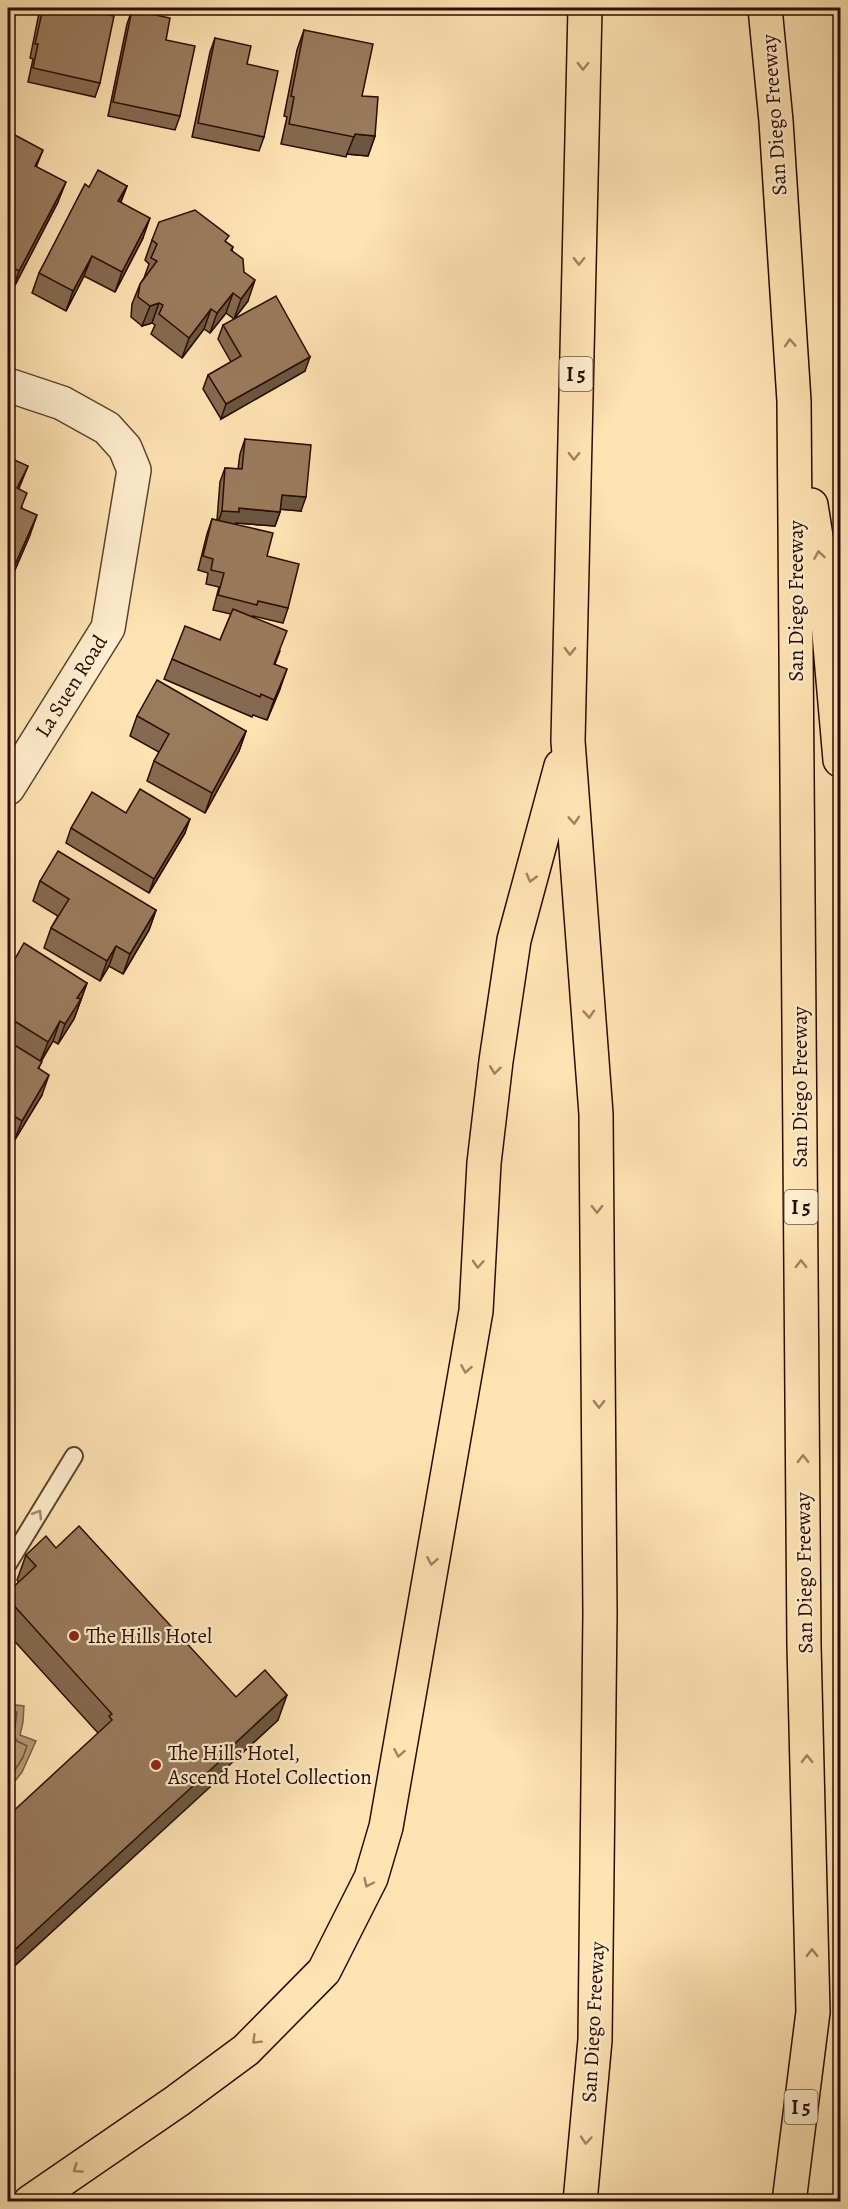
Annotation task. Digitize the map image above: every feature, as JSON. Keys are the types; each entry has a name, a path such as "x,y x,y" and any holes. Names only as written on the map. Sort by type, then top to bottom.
{"highway":[{"name":"San Diego Freeway","path":"580,2202 595,2040 600,1567 596,1114 568,741 585,8"},
{"name":"San Diego Freeway","path":"765,8 776,121 794,401 804,1621 813,2012 789,2202"},
{"path":"794,401 826,599 840,760"},
{"path":"30,2202 177,2101 246,2050 324,1971 370,1878 386,1827 476,1311 484,1162 514,940 568,741"},
{"path":"810,2202 813,2012"}],"street":[{"name":"La Suen Road","path":"8,385 62,403 107,428 125,448 134,470 108,628 8,788"}],"lane":[{"path":"8,1564 74,1456"}],"water":[{"path":"8,1704 24,1706 20,1735 36,1741 22,1772 8,1790"}],"building":[{"path":"8,8 17,8 8,18"},
{"path":"43,8 83,8 114,16 100,83 33,68 38,44 35,44"},
{"path":"132,10 170,18 166,40 195,46 180,116 113,102"},
{"path":"304,30 373,44 362,96 378,97 375,136 355,134 354,137 289,124 294,97 291,96"},
{"path":"215,38 251,46 247,64 278,71 264,137 198,123"},
{"path":"13,134 43,150 35,166 66,182 19,271 8,265 8,145"},
{"path":"98,170 127,186 118,201 150,218 122,272 92,256 73,291 39,273 85,184 89,187"},
{"path":"195,210 229,236 225,241 233,247 231,250 243,259 244,272 255,280 241,299 233,293 217,313 211,309 189,338 159,314 163,305 159,303 150,306 138,297 140,284 157,261 151,258 157,244 152,240 159,222"},
{"path":"276,296 310,357 226,404 208,375 241,356 223,325"},
{"path":"245,439 311,445 306,497 282,495 280,512 239,508 239,512 222,511 225,468 242,469"},
{"path":"8,457 28,466 17,488 27,493 21,508 37,515 13,569 9,567 8,571"},
{"path":"212,519 273,533 267,556 299,564 288,608 258,601 257,605 218,595 224,573 211,570 213,559 203,556"},
{"path":"233,609 287,631 274,664 287,669 274,700 261,694 260,697 172,659 185,626 220,640"},
{"path":"157,680 246,731 212,793 154,761 169,734 137,716"},
{"path":"140,789 190,819 154,879 71,828 92,792 126,813"},
{"path":"58,851 156,910 130,954 116,946 107,961 51,928 69,899 40,881"},
{"path":"24,943 87,983 77,998 81,999 65,1024 60,1021 48,1042 8,1017 8,971"},
{"path":"8,1041 42,1062 38,1068 49,1075 22,1121 9,1113 8,1116"},
{"name":"The Hills Hotel, Ascend Hotel Collection","path":"79,1526 236,1697 265,1670 287,1695 217,1760 219,1762 8,1956 8,1816 112,1720 109,1716 112,1714 8,1599 8,1592 36,1566 26,1555 46,1536 56,1548"}],"place":[{"name":"The Hills Hotel","path":"74,1636"},
{"name":"The Hills Hotel, Ascend Hotel Collection","path":"156,1765"}]}
